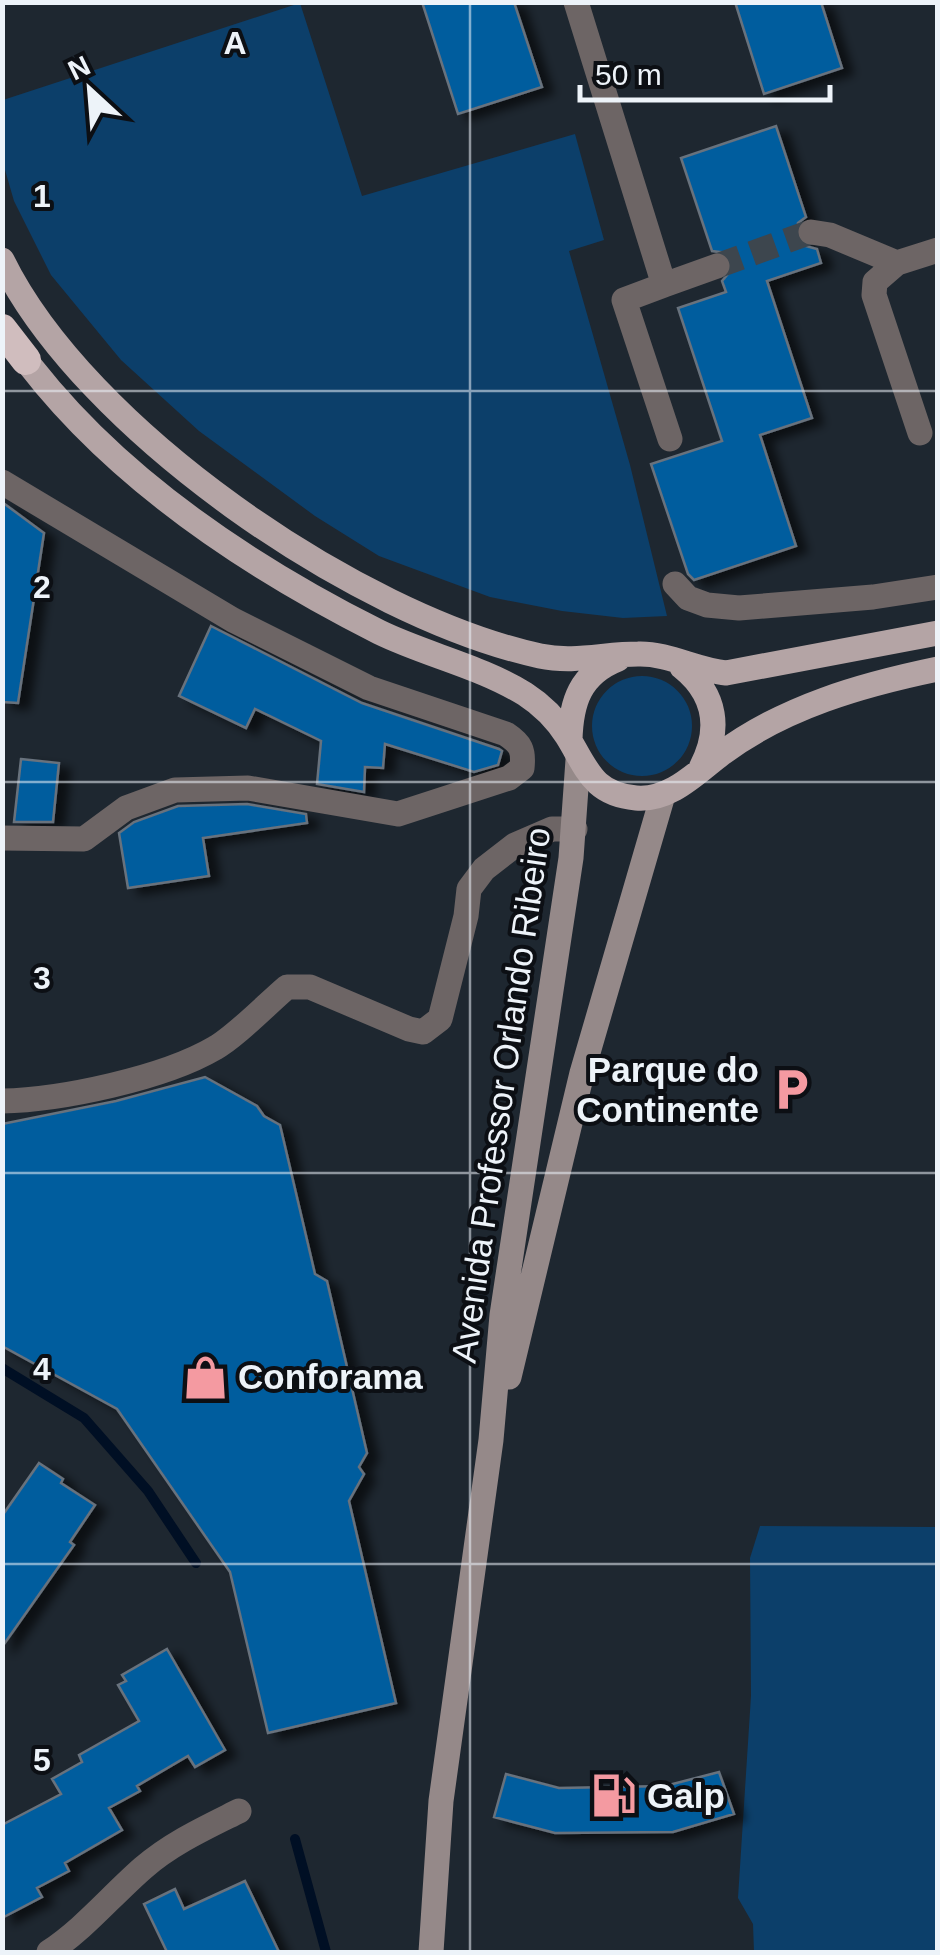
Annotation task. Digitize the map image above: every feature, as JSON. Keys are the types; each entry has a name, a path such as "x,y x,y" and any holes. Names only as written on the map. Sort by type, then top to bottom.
{"highway":[{"path":"2,327 26,360"}],"main road":[{"path":"2,260 54,338 122,416 211,490 291,545 377,593 460,631 538,656 576,660 649,654 726,673 938,633"},
{"path":"26,360 101,443 167,499 290,584 383,634 513,687 540,705 593,780 614,793 639,798 663,795 745,738 787,715 862,688 938,669"},
{"path":"574,750 570,712 580,688 594,671 649,654 699,680 710,700 715,723 712,746 702,767 690,779"},
{"name":"Avenida Professor Orlando Ribeiro","path":"431,1952 434,1857 492,1440 502,1316 575,830 574,750"},
{"name":"Avenida Professor Orlando Ribeiro","path":"492,1440 582,1073 663,795"}],"street":[{"path":"576,2 664,286"},
{"path":"811,232 830,235 897,263"},
{"path":"920,433 874,295 876,282 897,263 938,250"},
{"path":"670,439 624,300 717,266"},
{"path":"2,482 232,620 369,688 506,734 519,743 524,754 522,768 508,778 398,814 248,788 175,790 126,808 84,839 2,838"},
{"path":"675,584 688,598 739,608 874,597 938,586"},
{"path":"2,1100 58,1098 183,1062 217,1047 287,988 310,987 409,1030 424,1032 440,1019 469,889 476,879 515,845 552,829 575,830"},
{"path":"49,1952 71,1938 174,1843 238,1811"}],"shaded area":[{"path":"300,3 362,196 575,134 604,240 569,251 630,465 667,616 623,618 490,597 379,556 315,516 199,431 121,360 51,275 14,201 3,163 3,100"},
{"path":"642,676 661,680 677,691 688,707 692,726 688,745 677,761 661,772 642,776 623,772 607,761 596,745 592,726 596,707 607,691 623,680"},
{"path":"760,1526 937,1527 937,1952 754,1952 753,1924 738,1898 751,1696 750,1558"}],"building":[{"path":"422,2 514,2 542,87 458,114"},
{"path":"735,2 821,2 842,68 764,94"},
{"path":"776,126 806,217 798,223 796,237 802,245 817,249 821,263 767,281 812,418 760,435 796,546 694,580 688,574 651,464 722,441 678,308 726,292 722,281 733,268 727,253 712,251 681,158"},
{"path":"2,502 44,533 18,703 2,702"},
{"path":"211,626 362,703 499,749 502,751 498,765 474,772 385,744 383,768 365,767 364,792 317,784 321,741 255,709 246,728 179,696"},
{"path":"21,759 59,763 53,822 14,822"},
{"path":"247,804 306,814 307,823 203,838 209,876 128,888 119,833 134,822 178,806"},
{"name":"Conforama","path":"205,1077 257,1106 264,1116 280,1125 315,1274 327,1281 367,1453 359,1467 364,1474 349,1501 396,1703 268,1733 230,1572 117,1409 2,1346 2,1124 116,1101"},
{"path":"39,1463 95,1505 70,1542 74,1545 2,1647 2,1516"},
{"path":"167,1649 225,1750 195,1767 188,1756 137,1786 140,1791 109,1808 122,1830 65,1863 69,1871 37,1888 42,1897 2,1918 2,1825 61,1794 52,1779 82,1762 79,1755 139,1721 118,1685 126,1681 122,1675"},
{"path":"719,1772 734,1814 673,1832 555,1833 494,1817 506,1774 559,1788 665,1786"},
{"path":"245,1881 279,1952 167,1952 144,1904 175,1889 184,1909"}],"waterway":[{"path":"2,1368 84,1418 148,1491 196,1563"},
{"path":"295,1839 326,1952"}],"tunnel":[{"path":"717,266 811,232"}],"place":[{"name":"Parque do Continente","path":"792,1090"},
{"name":"Conforama","path":"205,1377"},
{"name":"Galp","path":"614,1796"}]}
